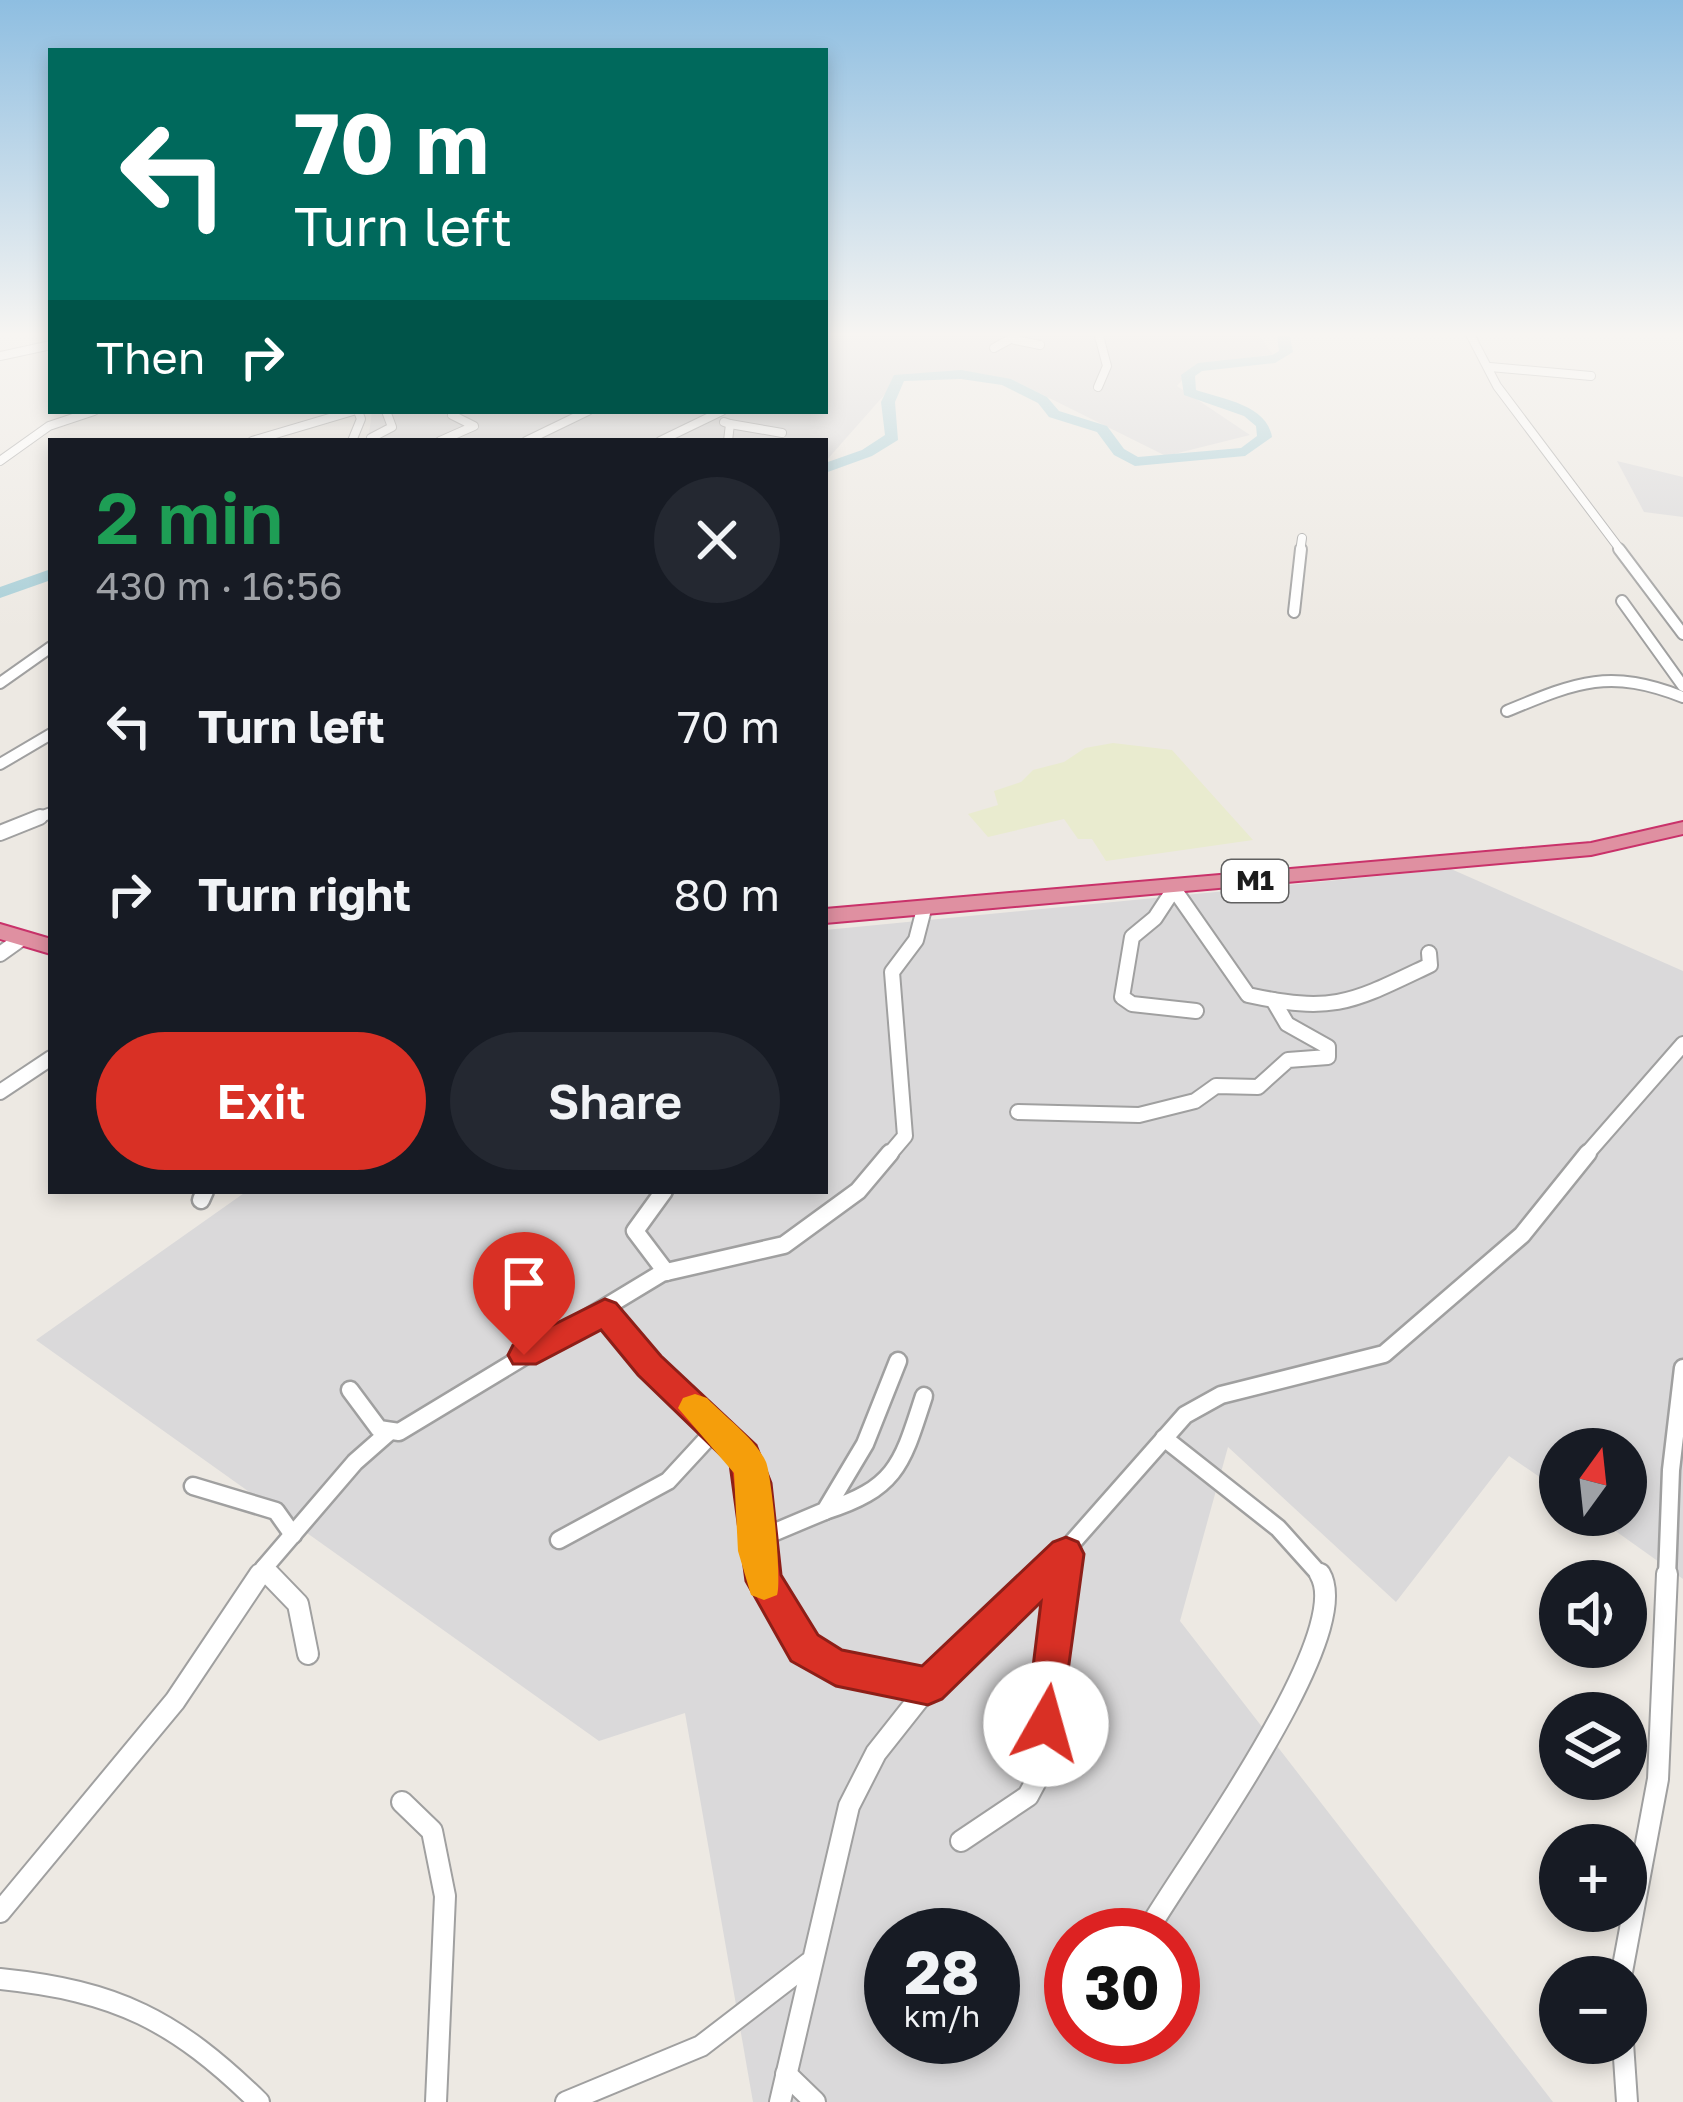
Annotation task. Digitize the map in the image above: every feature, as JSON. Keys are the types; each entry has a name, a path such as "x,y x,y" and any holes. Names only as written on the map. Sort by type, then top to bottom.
{"highway":[{"name":"M1","path":"828,916 1591,849 1683,828"},
{"path":"11,935 48,946"}],"street":[{"path":"0,461 38,434"},
{"path":"371,438 378,434"},
{"path":"1533,434 1683,634"},
{"path":"1294,612 1302,538"},
{"path":"1622,601 1683,686"},
{"path":"0,683 48,649"},
{"path":"1507,711 1596,676 1621,676 1683,697"},
{"path":"0,764 48,736"},
{"path":"0,833 48,814"},
{"path":"1196,1011 1132,1004 1122,998 1132,937 1155,918 1174,889 1226,970 1248,995 1304,1007 1348,1004 1430,965 1429,953"},
{"path":"350,1390 370,1421 388,1433 399,1432 667,1271 784,1245 858,1191 899,1147 906,1125 894,1043 892,972 916,940 924,909"},
{"path":"0,953 11,935"},
{"path":"1018,1112 1138,1115 1195,1101 1216,1086 1258,1087 1267,1070 1301,1054 1328,1057 1328,1047 1287,1024 1273,1000"},
{"path":"780,2102 835,1851 860,1778 928,1686 1066,1554 1185,1415 1220,1395 1398,1347 1522,1234 1646,1081 1683,1045"},
{"path":"0,1092 48,1060"},
{"path":"662,1194 634,1231 667,1271"},
{"path":"605,1312 751,1467 759,1566 772,1599 817,1658 928,1686"},
{"path":"825,1510 865,1444 898,1361"},
{"path":"1622,1956 1625,1919 1658,1778 1677,1560 1673,1431 1683,1368"},
{"path":"756,1540 825,1510 876,1496 897,1472 925,1396"},
{"path":"559,1540 668,1480 716,1429"},
{"path":"0,1912 175,1701 264,1568 388,1433"},
{"path":"1158,1908 1299,1685 1322,1639 1330,1598 1325,1582 1301,1551 1164,1438"},
{"path":"193,1486 276,1511 293,1535"},
{"path":"962,1840 1028,1796 1036,1781 1066,1554"},
{"path":"264,1568 298,1604 308,1654"},
{"path":"402,1802 434,1832 439,1865 447,1966 436,2102"},
{"path":"566,2102 701,2046 810,1962"},
{"path":"0,1979 124,1998 209,2051 260,2102"},
{"path":"1624,2064 1627,2102"},
{"path":"786,2074 815,2102"}],"shaded area":[{"path":"369,434 850,434 828,459 828,438 368,438"},
{"path":"1122,434 1250,435 1166,456"},
{"path":"1617,461 1683,477 1683,517 1644,512"},
{"path":"1451,869 1683,971 1683,1579 1623,1536 1647,1536 1647,1428 1539,1428 1539,1477 1509,1456 1396,1602 1228,1447 1180,1621 1553,2102 753,2102 685,1713 599,1741 36,1340 243,1194 828,1194 828,930"}],"green space":[{"path":"1113,743 1172,750 1253,840 1106,861 1092,839 1078,839 1064,819 988,837 968,814 998,805 994,791 1021,782 1033,770 1064,762 1085,748"}],"waterway":[{"path":"828,467 867,453 893,434"},
{"path":"1106,434 1119,452 1135,462 1245,452 1265,434"},
{"path":"0,593 48,575"}],"slow traffic":[{"path":"695,1408 751,1467 756,1551 764,1583"}],"route":[{"path":"524,1355 605,1312 650,1365 744,1455 754,1483 756,1551 764,1581 804,1648 836,1667 928,1686 1066,1554 1046,1724"}]}
